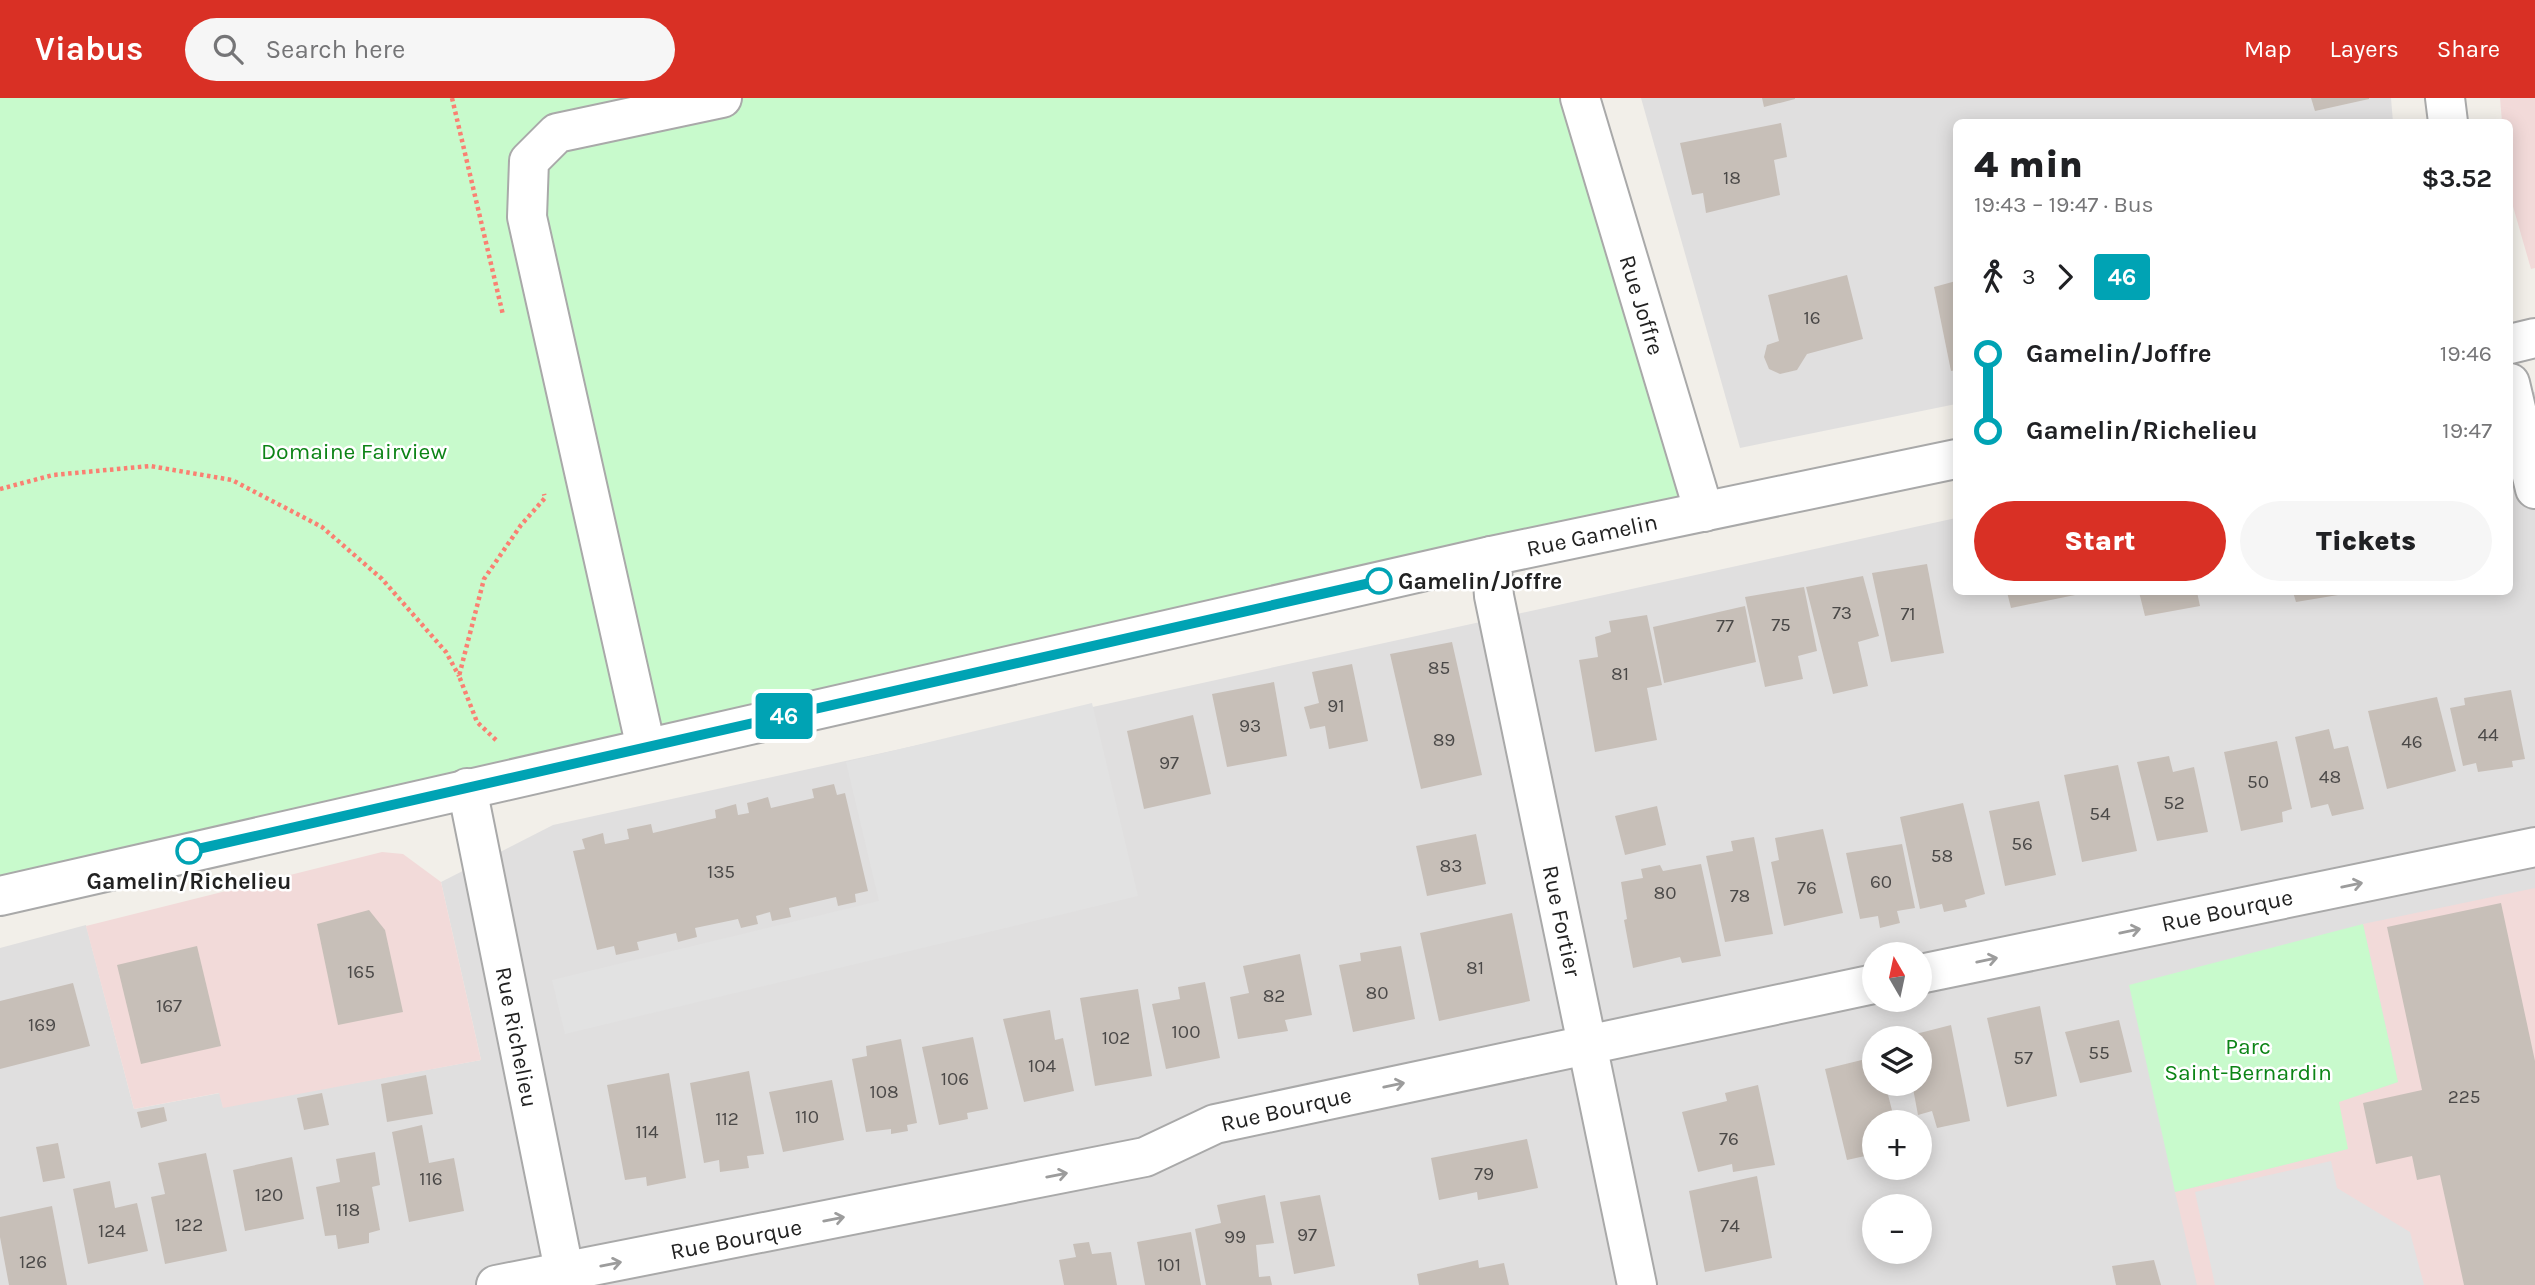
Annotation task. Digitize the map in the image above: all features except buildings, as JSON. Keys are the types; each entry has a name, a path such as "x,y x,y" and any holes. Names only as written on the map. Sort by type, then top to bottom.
{"street":[{"path":"646,748 527,217 529,161 557,133 722,98"},
{"name":"Rue Joffre","path":"1580,98 1704,512"},
{"path":"2445,98 2448,119"},
{"path":"2513,343 2535,338"},
{"path":"2513,396 2535,489"},
{"name":"Rue Gamelin","path":"0,896 1491,556 1953,460"},
{"name":"Rue Fortier","path":"1491,556 1494,596 1637,1285"},
{"name":"Rue Richelieu","path":"467,788 565,1278"},
{"name":"Rue Bourque","path":"1932,972 2535,847"},
{"name":"Rue Bourque","path":"496,1285 565,1278 1145,1157 1215,1124 1862,987"}],"path":[{"path":"452,98 505,324"},
{"path":"0,489 53,475 150,466 232,481 322,527 382,579 446,652 459,676 477,722 500,744"},
{"path":"459,676 484,579 521,525 545,498 542,485"}],"shaded area":[{"path":"1641,98 2391,98 2393,119 1953,119 1953,405 1740,448"},
{"path":"2500,98 2535,98 2535,268 2531,269 2513,206 2513,119 2502,119"},
{"path":"2535,392 2535,1285 0,1285 0,948 86,925 134,1109 220,1093 223,1107 481,1060 441,882 553,825 1953,519 1953,595 2513,595 2513,396"},
{"path":"1092,703 1138,896 565,1034 552,980 879,901 846,762"},
{"path":"382,852 403,854 441,882 481,1060 223,1108 219,1093 134,1109 86,926"},
{"path":"2535,888 2535,1285 2197,1285 2175,1192 2347,1149 2338,1102 2398,1082 2363,924"},
{"path":"2331,1161 2337,1188 2410,1232 2424,1285 2215,1285 2195,1192"}],"green space":[{"name":"Domaine Fairview","path":"0,98 1579,98 1704,512 0,896"},
{"name":"Parc Saint-Bernardin","path":"2363,924 2398,1082 2339,1102 2348,1149 2175,1192 2129,985"}],"bus line":[{"name":"46","path":"189,851 1379,581"}],"place":[{"name":"Gamelin/Joffre","path":"1379,581"},
{"name":"Gamelin/Richelieu","path":"189,851"}]}
